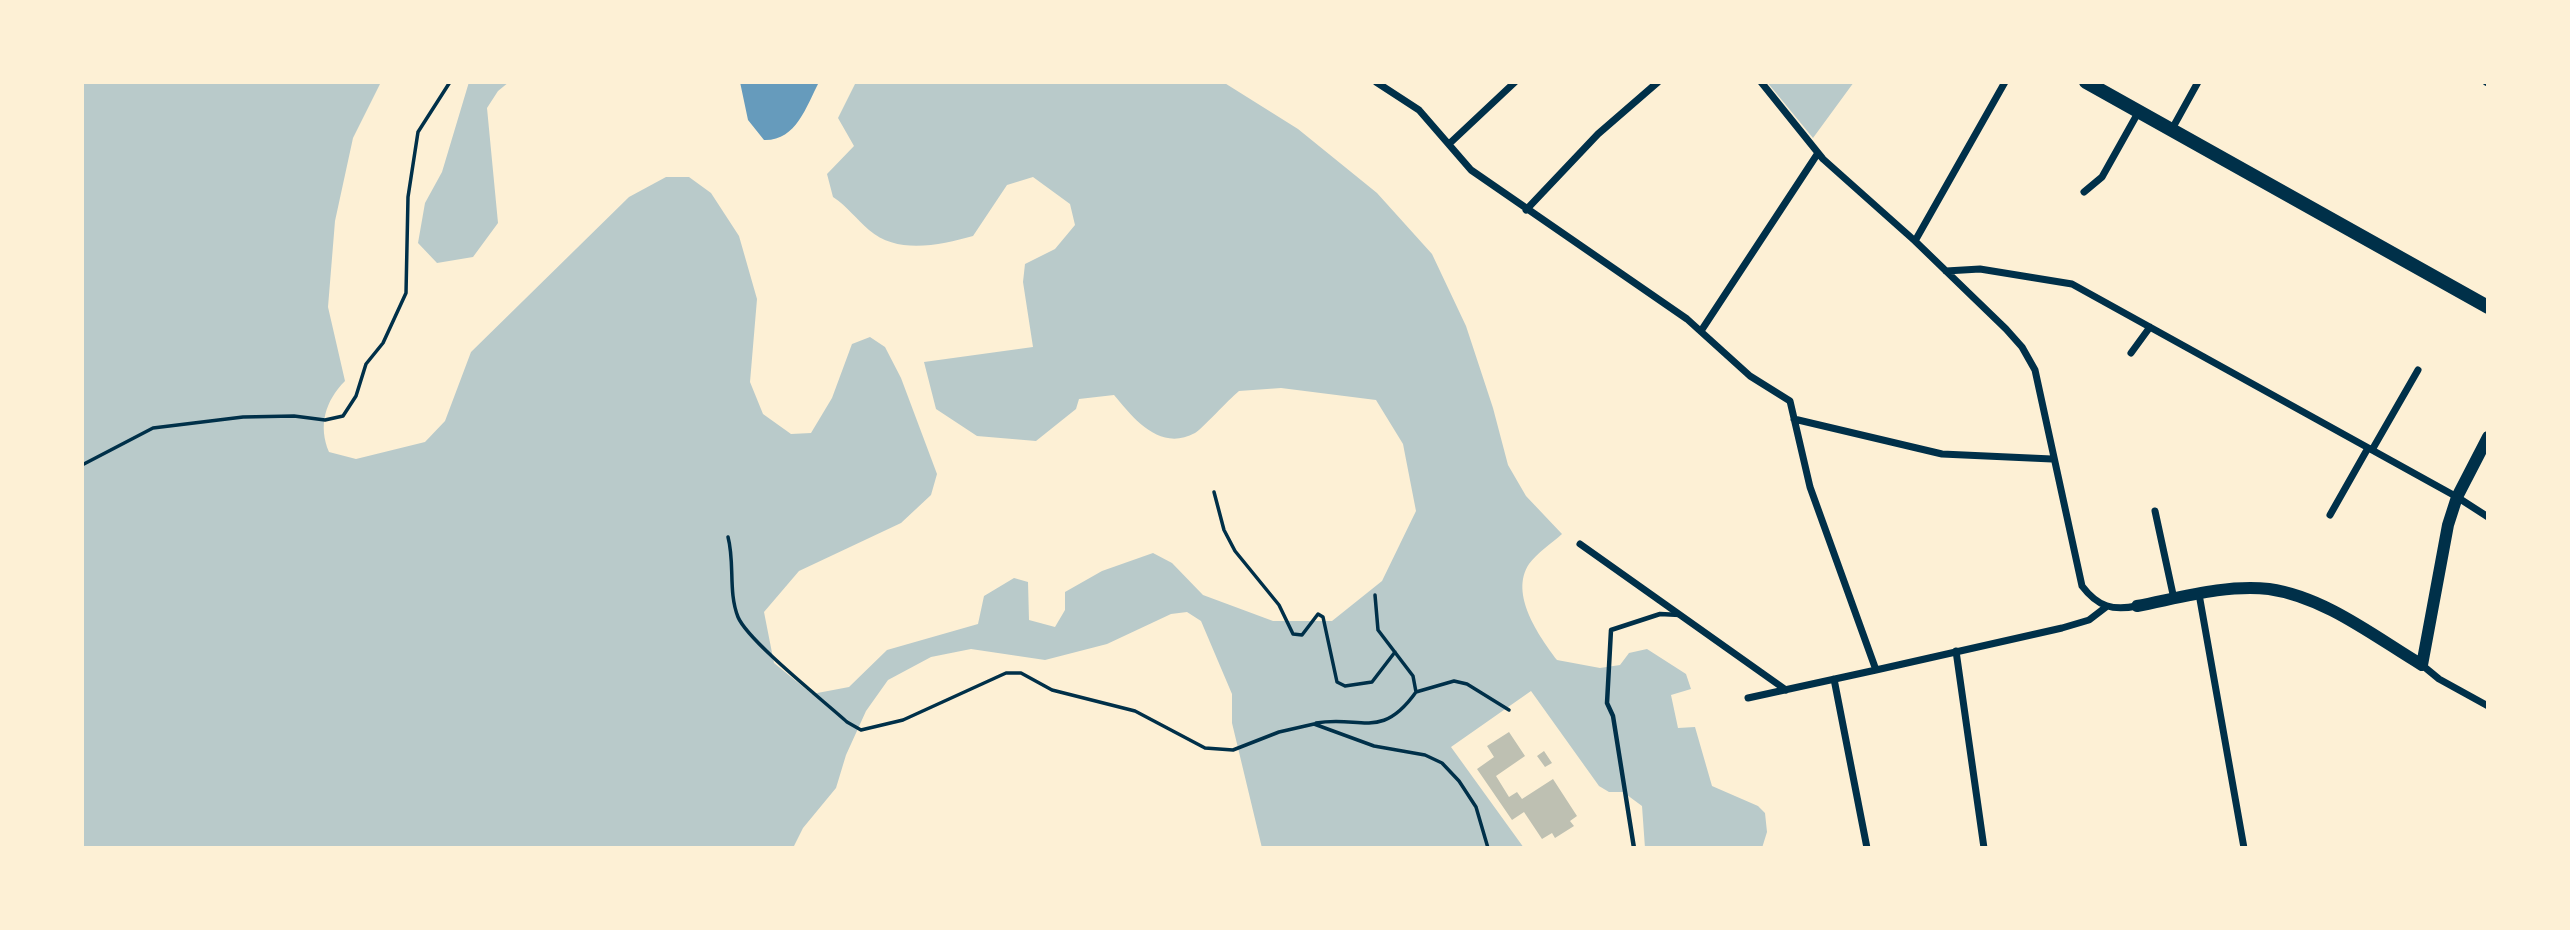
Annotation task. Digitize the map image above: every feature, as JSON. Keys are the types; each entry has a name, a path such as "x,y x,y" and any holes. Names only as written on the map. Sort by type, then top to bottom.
{"main road":[{"path":"2086,82 2488,307"}],"street":[{"path":"1376,82 1419,110 1471,170 1701,331 1750,376 1790,401 1810,487 1876,670"},
{"path":"1449,144 1515,82"},
{"path":"1526,210 1598,134 1658,82"},
{"path":"1761,82 1818,153 2006,329 2029,358 2035,370 2052,460 2082,586 2092,599 2106,607 2119,609 2242,589 2269,589 2293,595 2336,613 2422,665 2439,679 2488,706"},
{"path":"1915,241 2005,82"},
{"path":"2172,129 2198,82"},
{"path":"2084,192 2102,177 2139,111"},
{"path":"1701,331 1818,153"},
{"path":"1946,271 1994,271 2072,284 2457,497 2488,517"},
{"path":"2131,353 2150,327"},
{"path":"2330,515 2418,370"},
{"path":"1794,419 1942,454 2052,460"},
{"path":"2422,665 2442,552 2457,497 2488,437"},
{"path":"2155,511 2174,599"},
{"path":"1580,544 1786,690"},
{"path":"2199,594 2244,848"},
{"path":"1748,698 2062,628 2089,620 2106,607"},
{"path":"1956,651 1984,848"},
{"path":"1834,679 1867,848"}],"lane":[{"path":"1634,848 1613,716 1607,703 1611,629 1660,614 1681,615"}],"path":[{"path":"82,465 153,428 243,417 294,416 325,420 343,416 356,396 366,364 383,343 406,293 408,197 418,132 450,82"},
{"path":"1214,492 1224,530 1235,551 1279,605 1293,634 1302,635 1318,614 1323,617 1337,682 1345,686 1372,682 1395,652"},
{"path":"727,537 732,555 734,599 739,619 772,654 847,722 861,730 903,720 1006,673 1021,673 1052,690 1135,711 1205,748 1233,751 1279,732 1338,719 1374,725 1392,717 1416,692 1454,681 1467,684 1509,710"},
{"path":"1376,595 1378,630 1413,676 1416,692"},
{"path":"1314,724 1342,736 1425,755 1442,763 1459,781 1476,807 1488,848"}],"shaded area":[{"path":"82,82 381,82 353,138 335,221 328,307 345,381 328,405 324,433 329,452 356,459 425,442 445,421 471,352 629,197 666,177 689,177 711,193 739,236 757,299 750,382 763,414 791,434 811,433 832,398 852,344 870,337 885,347 901,378 937,474 931,495 901,523 799,571 764,612 774,663 812,694 849,687 887,650 978,624 984,596 1014,578 1028,582 1029,620 1055,627 1065,610 1065,592 1102,571 1153,553 1172,563 1203,595 1273,621 1332,621 1382,581 1416,511 1403,444 1376,400 1281,388 1239,391 1195,433 1182,438 1170,438 1159,436 1139,423 1114,395 1079,399 1076,409 1036,441 977,436 936,409 924,362 1033,347 1023,282 1025,264 1055,249 1075,225 1070,204 1033,177 1007,185 973,236 920,246 893,243 880,238 833,197 827,174 854,146 838,118 856,82 1223,82 1298,129 1377,193 1432,254 1466,326 1493,408 1508,465 1526,496 1562,534 1532,560 1524,576 1524,601 1535,627 1557,660 1600,668 1620,665 1629,653 1647,649 1686,674 1691,689 1671,695 1678,728 1695,727 1712,786 1758,806 1765,813 1767,832 1762,848 1645,848 1642,806 1623,792 1609,792 1599,786 1531,691 1451,747 1524,848 1262,848 1232,723 1232,694 1201,621 1187,612 1171,614 1107,644 1045,660 971,649 931,657 888,680 866,711 846,755 836,788 803,828 793,848 82,848"},
{"path":"469,82 509,82 498,91 487,108 498,223 473,257 437,263 418,243 425,203 442,172"},
{"path":"1767,82 1854,82 1813,138"}],"water":[{"path":"740,82 819,82 792,129 775,139 764,140 748,120"}],"building":[{"path":"1509,732 1525,756 1496,776 1509,797 1517,792 1522,799 1553,779 1577,816 1570,821 1574,826 1555,838 1552,833 1542,839 1524,812 1512,820 1477,769 1494,757 1487,746"},
{"path":"1544,751 1552,763 1545,767 1537,756"}]}
